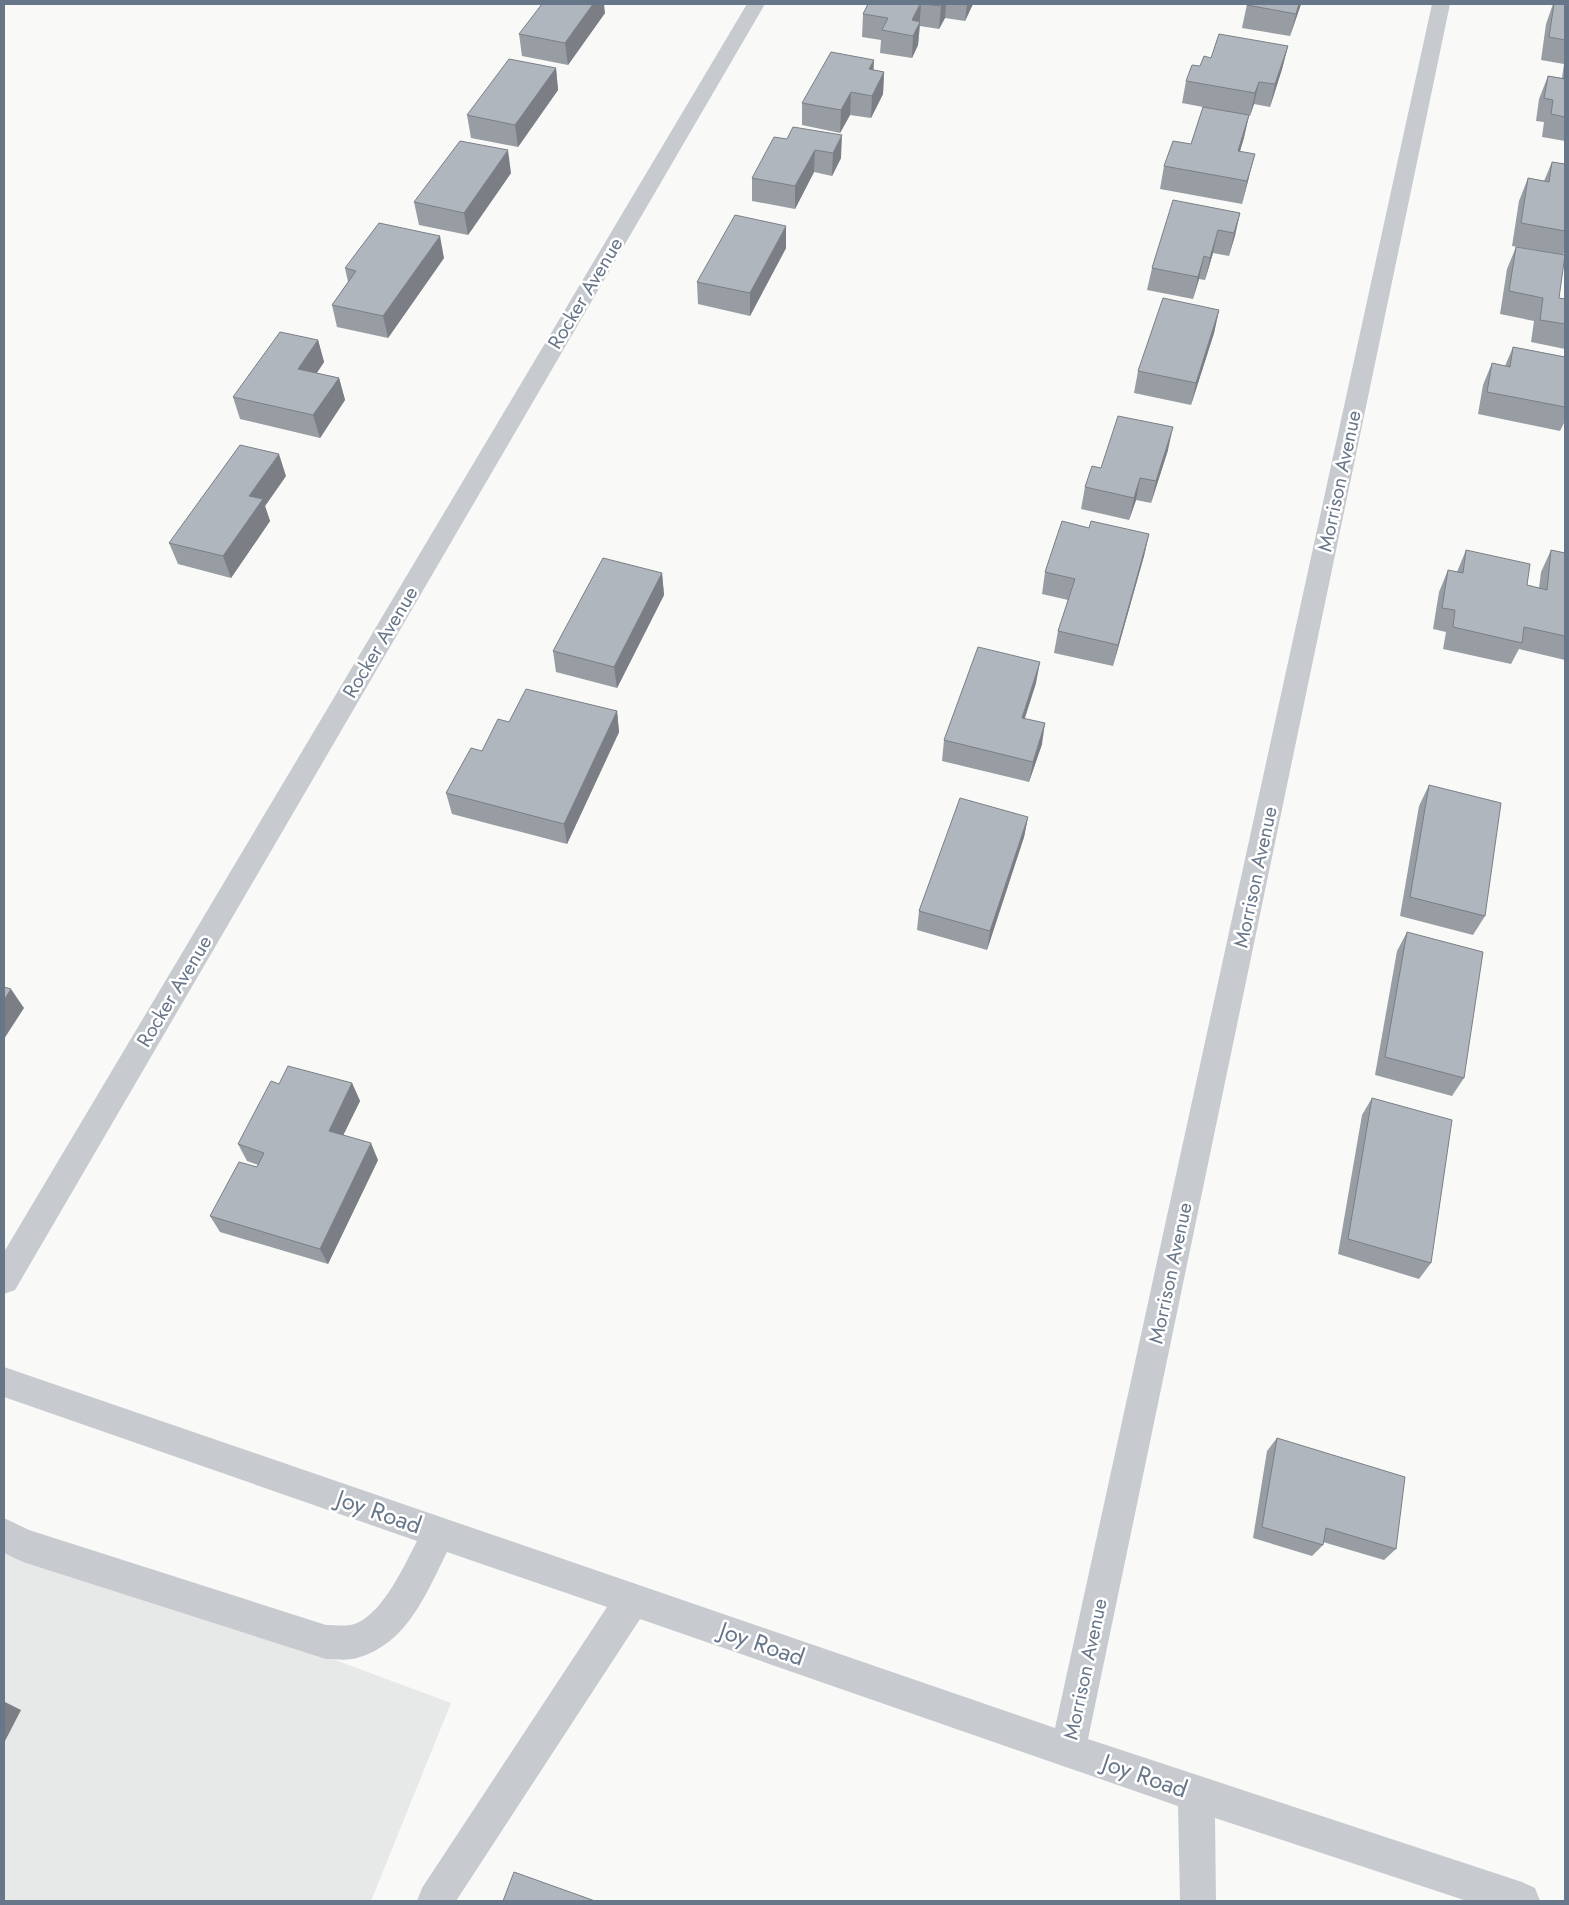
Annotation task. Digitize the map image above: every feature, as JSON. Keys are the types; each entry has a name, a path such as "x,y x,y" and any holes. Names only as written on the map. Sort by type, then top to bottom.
{"street":[{"name":"Rocker Avenue","path":"4,1280 756,4"},
{"name":"Morrison Avenue","path":"1068,1750 1442,4"},
{"name":"Joy Road","path":"4,1382 1196,1794 1522,1901"},
{"path":"4,1535 23,1545 326,1642 357,1641 383,1627 398,1610 439,1533"},
{"path":"436,1901 632,1600"},
{"path":"1196,1794 1198,1901"}],"shaded area":[{"path":"4,1537 451,1703 371,1901 4,1901"}],"building":[{"path":"542,4 593,4 565,43 519,34"},
{"path":"868,4 920,4 912,20 920,22 913,36 882,30 888,18 863,14"},
{"path":"924,4 942,4 941,6"},
{"path":"1247,4 1299,4 1296,14"},
{"path":"1554,4 1565,4 1565,40 1549,37"},
{"path":"1219,34 1288,46 1275,84 1259,82 1255,93 1186,81 1192,65 1200,66 1204,56 1211,58"},
{"path":"831,52 874,60 869,69 884,72 872,96 851,92 841,110 802,103"},
{"path":"509,59 556,68 515,125 467,115"},
{"path":"1548,76 1565,79 1565,117 1551,114 1553,100 1544,98"},
{"path":"1203,107 1249,115 1238,151 1255,154 1247,181 1164,166 1173,141 1191,144"},
{"path":"793,127 842,135 833,153 815,150 795,186 752,178 774,137 787,139"},
{"path":"460,141 508,150 464,213 414,202"},
{"path":"1552,162 1565,164 1565,231 1521,223 1528,178 1549,182"},
{"path":"1173,200 1240,213 1234,233 1218,230 1210,258 1204,256 1198,277 1152,268"},
{"path":"735,215 786,226 750,293 697,282"},
{"path":"379,223 440,236 383,316 332,305 356,271 345,268"},
{"path":"1516,247 1565,255 1559,298 1565,299 1565,324 1540,320 1543,298 1509,291"},
{"path":"1163,298 1219,310 1196,383 1138,371"},
{"path":"280,332 318,340 298,369 339,378 313,415 233,397"},
{"path":"1513,347 1565,357 1565,407 1487,392 1492,363 1510,367"},
{"path":"1118,416 1173,427 1156,481 1140,478 1134,498 1085,487 1092,466 1101,468"},
{"path":"240,445 279,454 249,496 263,499 223,556 169,543"},
{"path":"1062,521 1089,528 1091,521 1149,534 1118,645 1058,631 1075,579 1045,572"},
{"path":"1466,550 1530,564 1527,585 1547,590 1551,550 1565,553 1565,636 1524,627 1522,643 1453,627 1455,610 1442,608 1448,570 1463,573"},
{"path":"603,558 662,573 614,667 553,651"},
{"path":"978,647 1040,662 1022,718 1045,723 1033,762 944,740"},
{"path":"526,689 617,711 564,824 446,793 471,748 482,751 498,719 509,722"},
{"path":"1429,785 1501,803 1485,916 1410,897"},
{"path":"960,798 1028,817 990,931 919,911"},
{"path":"1407,932 1483,952 1464,1078 1385,1057"},
{"path":"4,987 11,989 4,1000"},
{"path":"288,1066 352,1083 329,1131 371,1143 320,1249 210,1216 239,1162 257,1167 264,1153 238,1144 271,1081 279,1084"},
{"path":"1372,1098 1452,1120 1431,1263 1348,1239"},
{"path":"1277,1438 1405,1477 1396,1549 1326,1528 1323,1545 1262,1527"},
{"path":"514,1872 595,1901 503,1901"}]}
